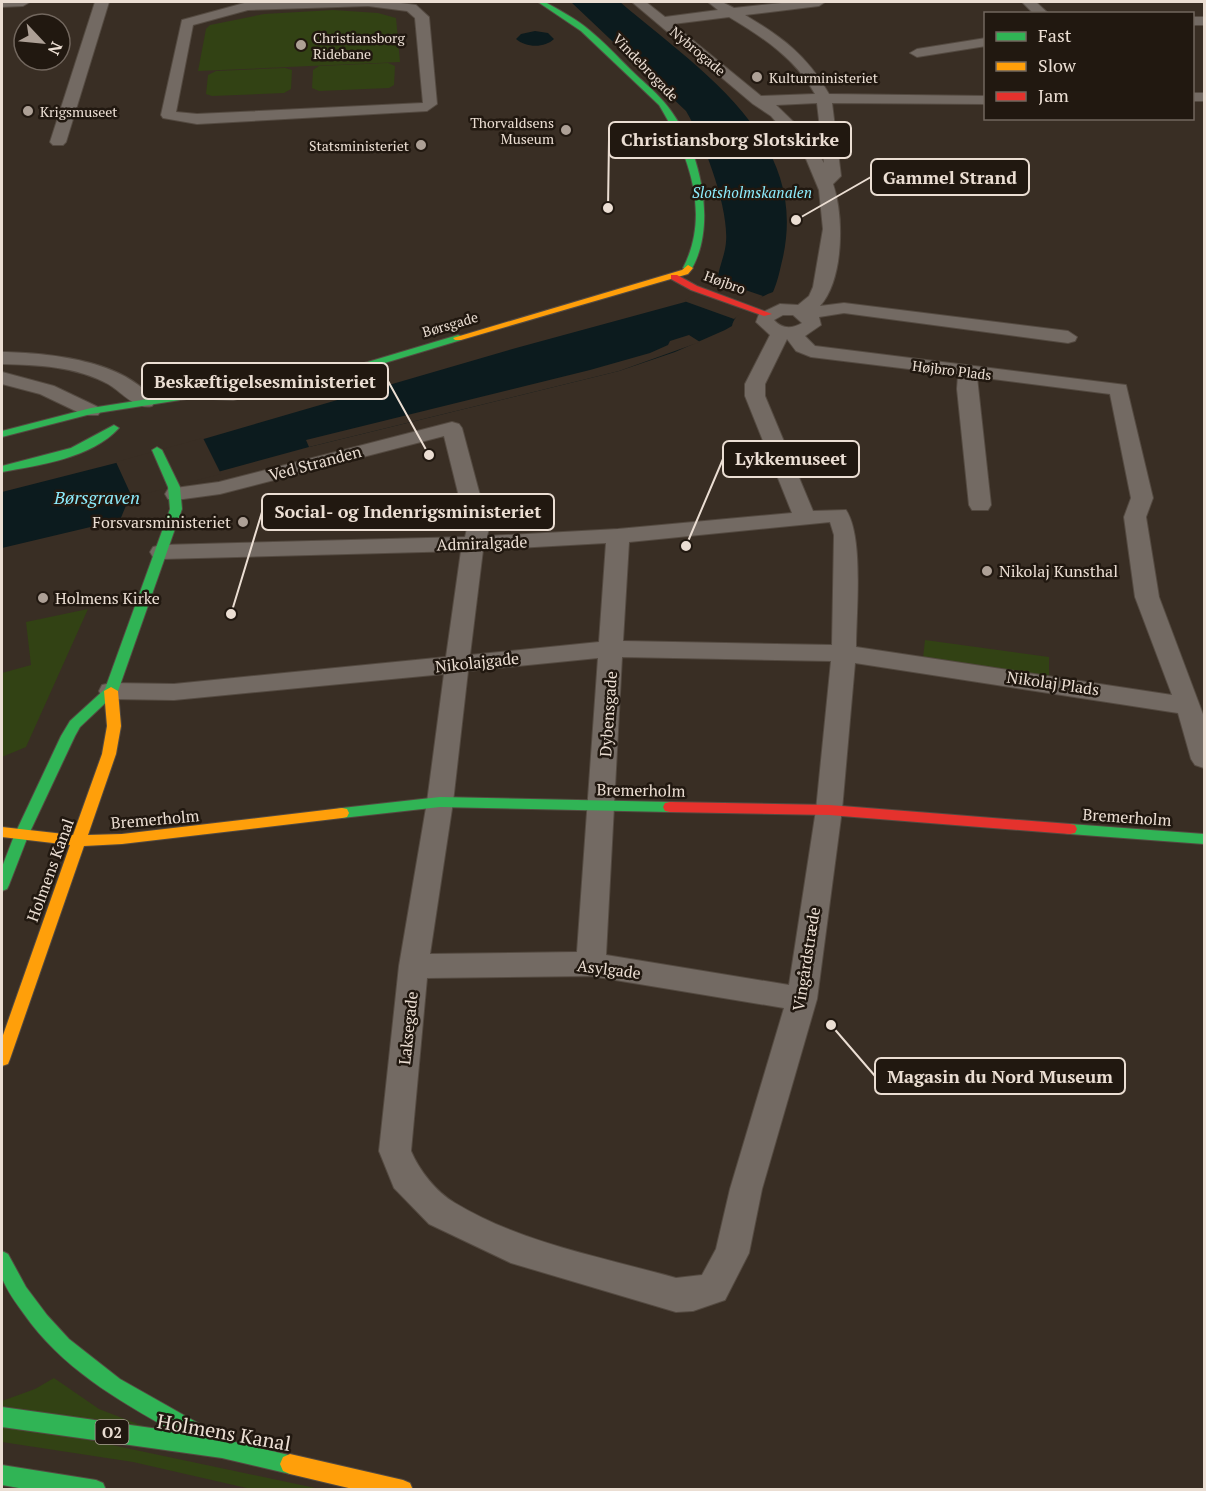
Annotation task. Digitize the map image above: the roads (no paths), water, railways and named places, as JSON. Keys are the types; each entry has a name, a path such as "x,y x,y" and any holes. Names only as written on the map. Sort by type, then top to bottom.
{"street":[{"path":"2,3 23,2"},
{"path":"58,142 102,2"},
{"path":"368,2 404,6 416,10 422,17 430,104 420,109 197,119 168,116 187,23 206,15 234,8 305,3 368,2"},
{"name":"Vindebrogade","path":"542,2 588,31 672,117 693,171 701,212 699,243 693,264 674,277"},
{"name":"Nybrogade","path":"639,2 758,101 769,105 794,129 812,153 825,182 832,211 828,263 818,298 804,312 812,321 812,325 787,332"},
{"path":"714,2 757,26 792,53 813,78 824,98 833,163 832,176 825,182"},
{"path":"662,21 819,2"},
{"path":"1029,2 1041,12"},
{"path":"917,53 984,42"},
{"path":"758,101 824,98 984,100"},
{"name":"Højbro","path":"674,277 700,291 767,314"},
{"name":"Børsgade","path":"2,434 92,411 148,407 193,395 233,396 364,366 674,277"},
{"path":"767,314 780,309 804,312 844,308 1068,337"},
{"name":"Højbro Plads","path":"767,314 765,321 767,326 787,332 803,348 811,351 1119,389 1142,498 1135,517 1147,597 1189,706"},
{"path":"787,332 755,384 755,396 805,518"},
{"path":"2,358 29,358 69,364 120,382 148,407"},
{"path":"4,375 29,358"},
{"path":"35,386 44,372 69,364"},
{"path":"968,372 967,389 980,505"},
{"path":"4,375 92,411 120,429"},
{"name":"Børsgade","path":"211,410 233,396"},
{"name":"Ved Stranden","path":"175,490 220,488 452,428"},
{"name":"Laksegade","path":"452,428 478,529 473,544 440,802 414,966 395,1151 406,1178 441,1213 511,1247 676,1294 693,1294 713,1288"},
{"path":"73,436 120,429"},
{"path":"2,469 83,450 120,429"},
{"path":"164,437 152,449 175,490"},
{"name":"Holmens Kanal","path":"2,1059 114,739 111,691 176,510 175,490"},
{"name":"Admiralgade","path":"161,552 473,544 618,536 838,515 845,535 844,653"},
{"name":"Dybensgade","path":"591,964 613,649 618,536"},
{"name":"Nikolajgade","path":"111,691 174,692 613,649 844,653"},
{"name":"Nikolaj Plads","path":"844,653 1110,692 1189,706"},
{"name":"Vingårdstræde","path":"713,1288 732,1253 746,1190 802,999 829,810 844,653"},
{"name":"Holmens Kanal","path":"2,885 21,836 68,736 75,724 111,691"},
{"path":"1189,706 1204,759"},
{"name":"Bremerholm","path":"2,832 78,841 166,836 440,802 829,810 1204,839"},
{"name":"Asylgade","path":"414,966 591,964 802,999"},
{"path":"2,1260 7,1275 32,1317 70,1354 106,1383 222,1448"},
{"name":"Holmens Kanal","path":"2,1417 222,1448 403,1490"},
{"path":"2,1475 96,1490"}],"water":[{"name":"Slotsholmskanalen","path":"571,2 620,2 713,80 740,110 763,141 779,176 787,214 783,257 773,292 748,305 734,320 732,326 725,330 675,352 619,371 309,447 130,496 120,520 2,548 2,492 159,452 516,348 685,302 717,282 726,242 724,211 714,175 693,124 686,111"},
{"path":"535,31 548,33 554,39 546,44 535,46 516,39 521,34"}],"place":[{"name":"Christiansborg Ridebane","path":"301,45"},
{"name":"Kulturministeriet","path":"757,77"},
{"name":"Krigsmuseet","path":"28,111"},
{"name":"Thorvaldsens Museum","path":"566,130"},
{"name":"Statsministeriet","path":"421,145"},
{"name":"Christiansborg Slotskirke","path":"608,208"},
{"name":"Gammel Strand","path":"796,220"},
{"name":"Beskæftigelsesministeriet","path":"429,455"},
{"name":"Forsvarsministeriet","path":"243,522"},
{"name":"Lykkemuseet","path":"686,546"},
{"name":"Nikolaj Kunsthal","path":"987,571"},
{"name":"Holmens Kirke","path":"43,598"},
{"name":"Social- og Indenrigsministeriet","path":"231,614"},
{"name":"Magasin du Nord Museum","path":"831,1025"}],"water label":[{"name":"Børsgraven","path":"97,497"}]}
